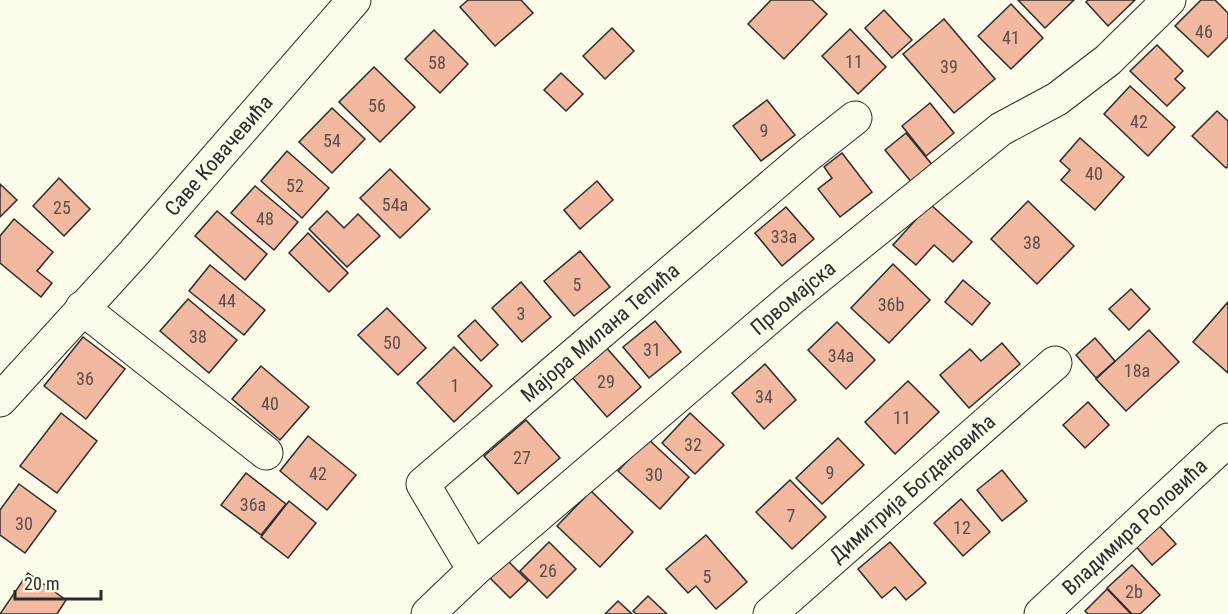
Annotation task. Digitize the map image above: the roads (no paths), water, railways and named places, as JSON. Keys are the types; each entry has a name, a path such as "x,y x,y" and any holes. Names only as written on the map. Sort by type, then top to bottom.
{"street":[{"name":"Саве Ковачевића","path":"0,400 134,253 354,0"},
{"name":"Првомајска","path":"428,614 474,570 791,299 992,136 1057,99 1108,60 1169,0"},
{"name":"Мајора Милана Тепића","path":"474,570 423,484 808,155 855,118"},
{"path":"82,308 266,453"},
{"name":"Димитрија Богдановића","path":"770,614 1055,363"},
{"name":"Владимира Роловића","path":"1041,614 1228,440"}]}
